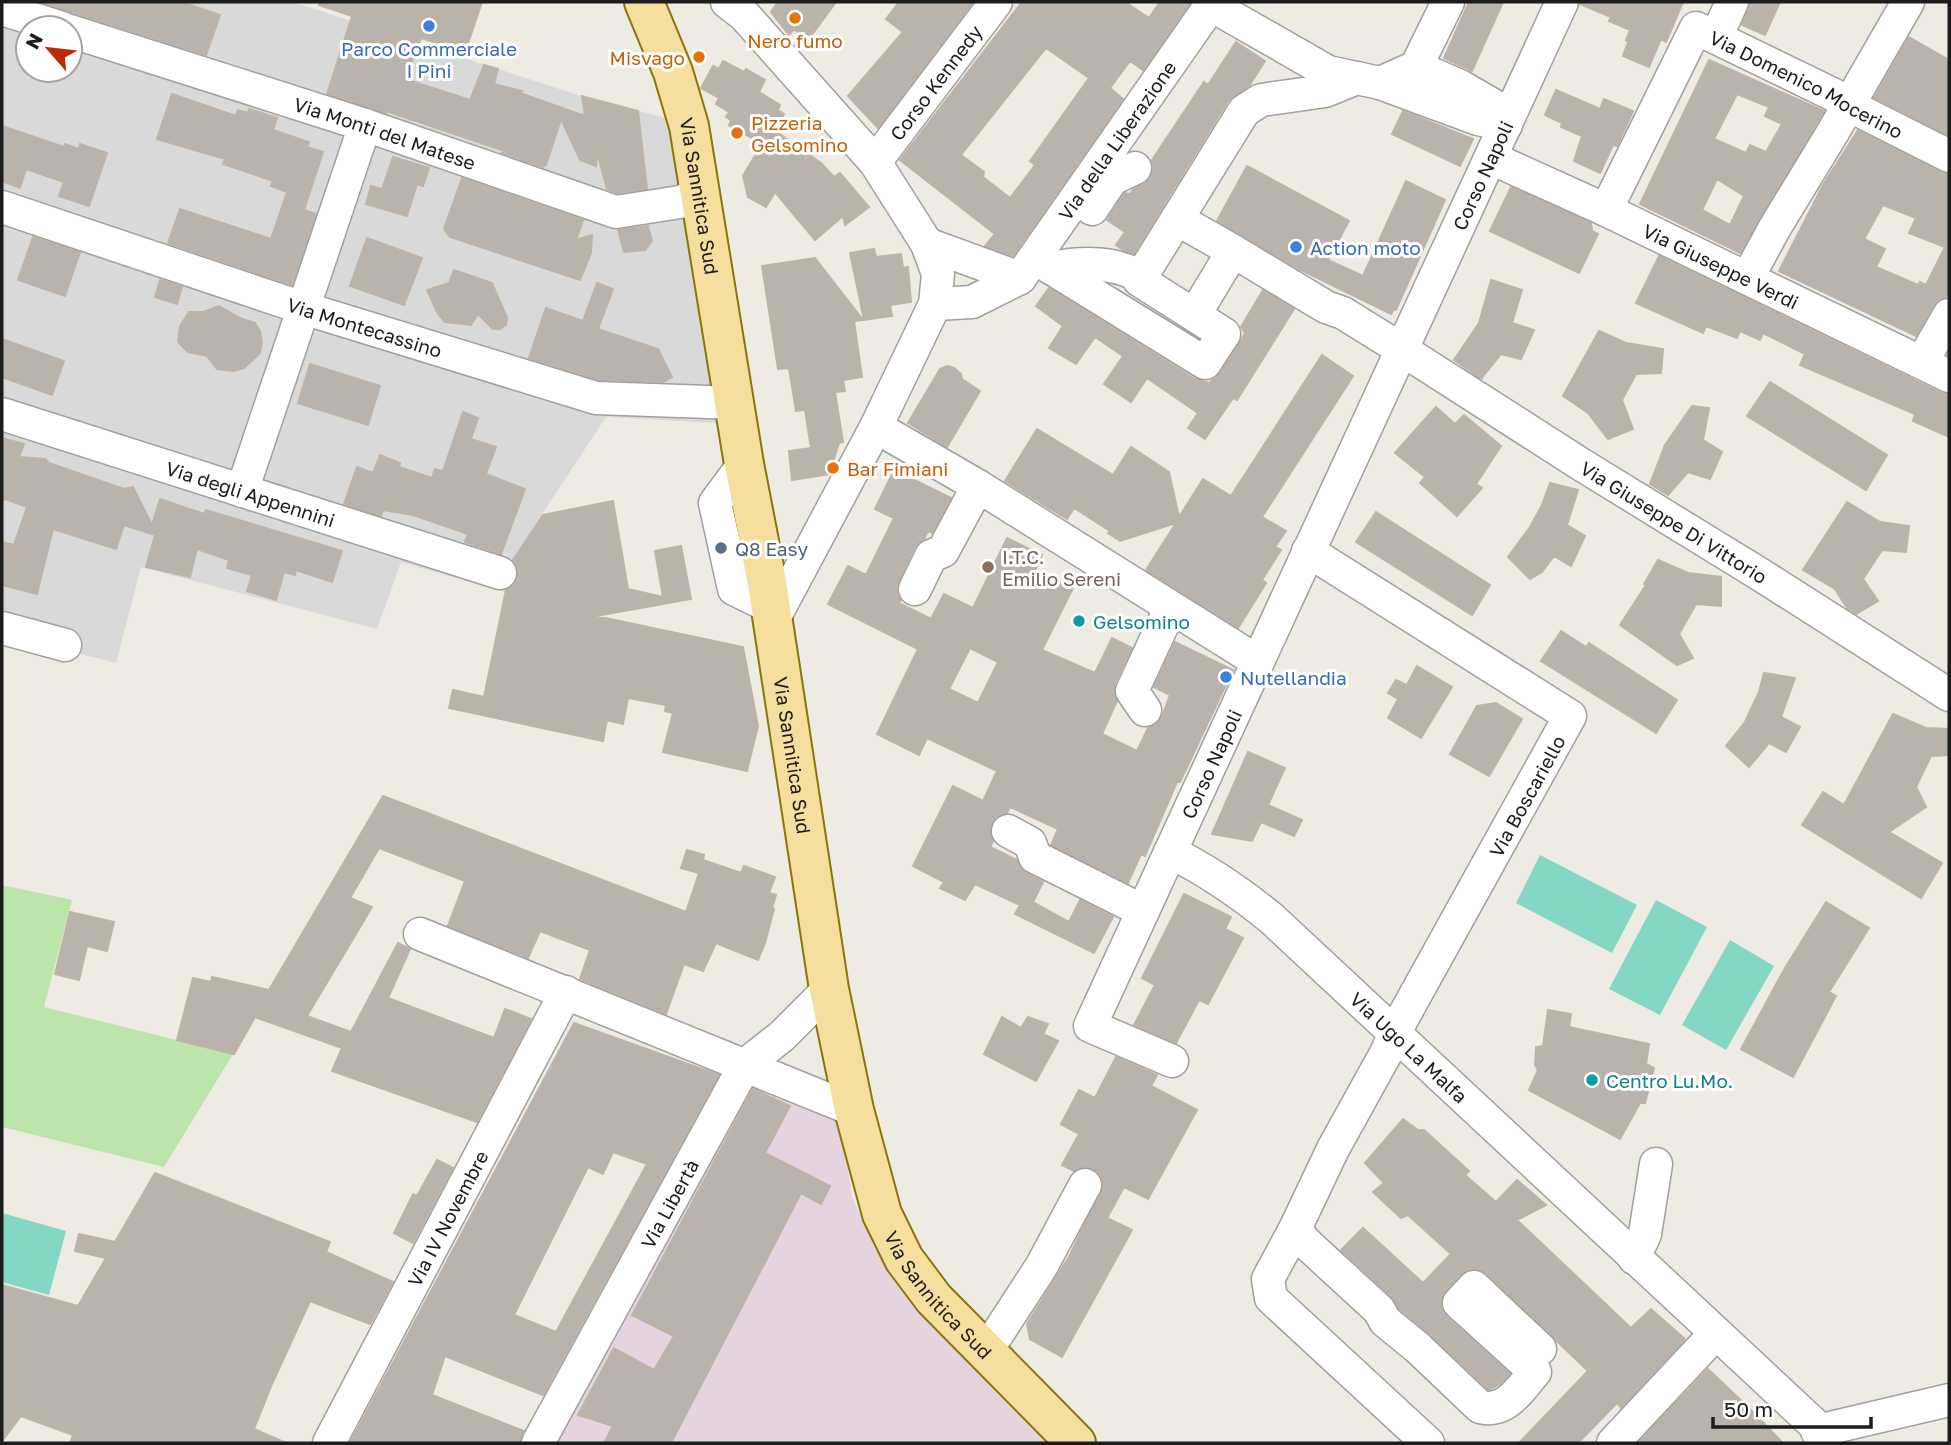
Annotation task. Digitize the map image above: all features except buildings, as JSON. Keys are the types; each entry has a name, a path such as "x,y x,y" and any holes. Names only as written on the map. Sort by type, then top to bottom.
{"main road":[{"name":"Via Sannitica Sud","path":"644,2 674,72 689,126 744,464 772,613 829,989 854,1110 882,1214 904,1259 934,1299 1076,1443"}],"street":[{"name":"Corso Kennedy","path":"875,162 996,2"},
{"path":"1416,67 1448,2"},
{"name":"Corso Napoli","path":"1172,1061 1090,1026 1562,2"},
{"path":"1716,37 1732,2"},
{"path":"1748,277 1908,2"},
{"path":"1212,3 1328,72 1368,80 1478,119 1508,120"},
{"name":"Via della Liberazione","path":"934,304 972,302 1020,278 1212,3"},
{"path":"742,7 875,162 927,244 938,274 934,304 876,427 772,613"},
{"name":"Via Domenico Mocerino","path":"1606,210 1696,28 1834,95 1848,105 1949,156"},
{"name":"Via Monti del Matese","path":"84,35 365,125 616,212 680,202 701,194"},
{"path":"1140,323 1150,285 1177,219 1244,111 1261,100 1325,91 1416,67 1460,86 1508,120"},
{"path":"242,491 365,125"},
{"name":"Via Giuseppe Verdi","path":"1491,158 1748,277 1936,369"},
{"name":"Via della Liberazione","path":"972,302 984,311 1034,290 1112,179 1135,168"},
{"name":"Via Montecassino","path":"2,207 303,308 596,398 736,403"},
{"path":"1177,219 1401,349"},
{"path":"927,244 1020,278"},
{"path":"1195,314 1233,251"},
{"path":"1080,263 1128,270 1224,334 1205,363 1051,268 1080,263"},
{"path":"1936,369 1949,315"},
{"name":"Via Giuseppe Di Vittorio","path":"1401,349 1949,695"},
{"name":"Via degli Appennini","path":"2,414 500,573"},
{"path":"876,427 978,486 1257,662"},
{"path":"915,589 931,556 943,551 978,486"},
{"name":"Via Boscariello","path":"1308,551 1570,716 1394,1035"},
{"path":"1144,710 1132,691 1170,609"},
{"path":"2,628 65,645"},
{"path":"1008,831 1030,843 1035,858 1143,911"},
{"name":"Via Ugo La Malfa","path":"1170,852 1234,888 1271,918 1816,1426 1819,1437 1949,1400"},
{"path":"421,934 854,1110"},
{"name":"Via Libertà","path":"538,1443 745,1065 782,1036 829,989"},
{"name":"Via IV Novembre","path":"329,1443 566,992"},
{"path":"1394,1035 1268,1279 1271,1298 1428,1443"},
{"path":"1634,1258 1645,1234 1656,1164"},
{"path":"985,1353 1041,1268 1085,1185"},
{"path":"1295,1229 1305,1242 1379,1310 1385,1321 1418,1348 1480,1407 1490,1410 1505,1406 1535,1372 1459,1303 1474,1287 1540,1349"},
{"path":"1613,1443 1716,1333"}],"shaded area":[{"path":"2,2 293,2 581,96 669,119 717,423 606,417 510,563 505,592 401,562 377,629 141,567 116,663 2,634"},
{"path":"1540,855 1637,905 1612,953 1516,903"},
{"path":"1656,900 1707,927 1660,1015 1609,989"},
{"path":"1730,940 1774,966 1726,1050 1682,1025"},
{"path":"749,1079 838,1119 852,1197 875,1249 907,1298 1047,1443 555,1443"},
{"path":"2,1213 66,1231 49,1295 2,1282"}],"green space":[{"path":"2,885 72,900 44,1007 233,1054 164,1167 2,1127"}],"place":[{"name":"Nero fumo","path":"795,18"},
{"name":"Parco Commerciale I Pini","path":"429,26"},
{"name":"Misvago","path":"699,57"},
{"name":"Pizzeria Gelsomino","path":"737,133"},
{"name":"Action moto","path":"1296,247"},
{"name":"Bar Fimiani","path":"833,468"},
{"name":"Q8 Easy","path":"721,548"},
{"name":"I.T.C. Emilio Sereni","path":"988,567"},
{"name":"Gelsomino","path":"1079,621"},
{"name":"Nutellandia","path":"1226,677"},
{"name":"Centro Lu.Mo.","path":"1592,1080"}]}
